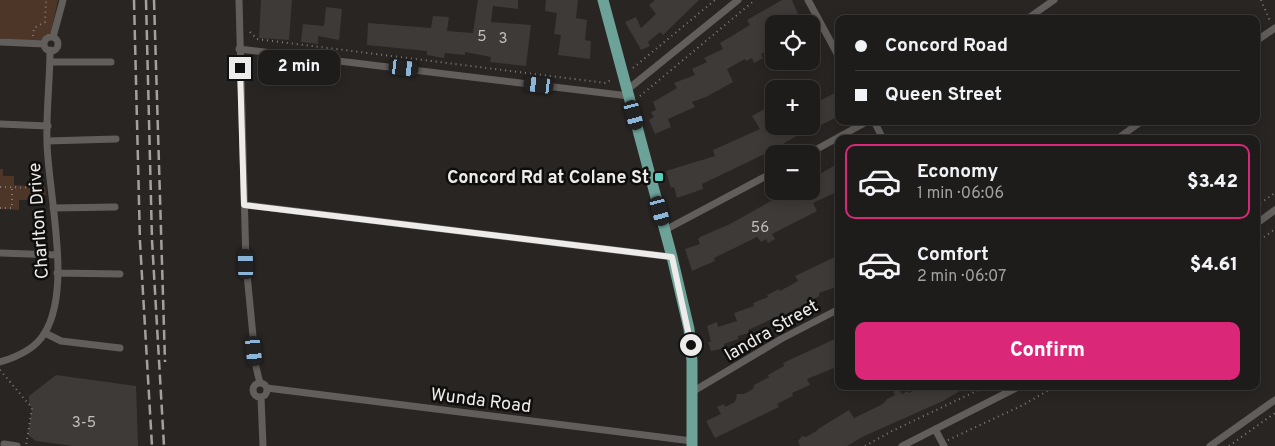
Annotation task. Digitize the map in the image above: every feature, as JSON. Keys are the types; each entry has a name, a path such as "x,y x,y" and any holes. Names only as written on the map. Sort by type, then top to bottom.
{"main road":[{"path":"603,0 632,94 689,329 692,444"}],"street":[{"path":"0,42 32,45 44,44 50,50 56,48 57,44 53,37 63,0"},
{"path":"239,0 244,205 249,304 256,367 260,383 267,388 266,394 261,397"},
{"path":"239,48 632,94 738,0"},
{"path":"808,0 835,50"},
{"path":"1033,15 1054,0"},
{"path":"1260,38 1275,28"},
{"path":"44,44 47,38 53,37"},
{"name":"Charlton Drive","path":"0,362 32,348 45,333 55,304 58,273 47,141 50,50"},
{"path":"50,62 111,62"},
{"path":"0,124 48,126"},
{"path":"843,135 861,125"},
{"path":"1123,135 1136,125"},
{"path":"47,141 116,139"},
{"path":"820,147 835,139"},
{"path":"665,230 765,177"},
{"path":"244,205 672,257"},
{"path":"53,208 115,207"},
{"path":"1260,221 1275,210"},
{"path":"0,253 57,255"},
{"path":"58,273 120,274"},
{"name":"Iandra Street","path":"692,392 781,339 835,311"},
{"path":"45,333 61,341 120,348"},
{"path":"260,383 254,386 253,390 256,396 261,397"},
{"name":"Wunda Road","path":"267,388 692,444"},
{"path":"902,446 1011,390"},
{"path":"261,397 263,446"},
{"path":"1210,446 1275,400"},
{"path":"935,430 945,443"},
{"path":"4,444 17,446"}],"path":[{"path":"32,45 34,28 45,22 46,0"},
{"path":"633,68 715,0"},
{"path":"632,94 755,0"},
{"path":"1261,0 1270,21"},
{"path":"250,32 257,38 472,67 606,83 612,79"},
{"path":"0,187 51,189"},
{"path":"0,208 12,208 12,187"},
{"path":"1260,203 1275,192"},
{"path":"1260,240 1275,229"},
{"path":"0,370 32,408 26,446"},
{"path":"865,446 892,431 979,390"},
{"path":"945,443 1049,390"},
{"path":"1229,446 1275,413"}],"shaded area":[{"path":"0,0 58,0 51,32 38,42 0,38"},
{"path":"0,169 3,169 3,176 14,176 14,185 45,187 46,195 31,194 31,200 19,200 19,210 0,209"}],"building":[{"path":"261,0 292,0 289,40 259,38"},
{"path":"478,0 518,0 518,9 493,6 491,22 531,25 526,66 490,62 491,57 465,52 465,55 445,53 444,58 427,55 427,51 367,45 368,23 431,28 433,16 449,17 447,31 473,33"},
{"path":"546,0 578,0 576,18 587,20 585,40 591,41 590,59 558,55 561,35 554,34 557,13 545,11"},
{"path":"655,0 699,0 663,35 660,32 648,42 650,46 641,50 625,22 636,17 641,28 656,14 649,5"},
{"path":"782,0 792,0 798,15 765,15 765,52 761,54 763,58 754,63 752,58 746,61 745,59 727,69 733,82 706,97 692,102 695,107 668,119 671,127 655,134 649,120 654,117 651,112 656,110 653,102 677,88 674,83 695,75 692,69 707,62 704,58 723,49 720,43 750,25 747,20"},
{"path":"326,7 342,9 339,40 318,36 318,44 301,42 303,24 324,26"},
{"path":"835,93 835,118 820,126 820,100"},
{"path":"765,109 765,135 798,135 781,145 765,145 765,154 702,184 703,189 677,198 674,187 671,188 666,171 715,156 713,150 760,129 752,116"},
{"path":"835,165 835,193 820,200 820,174"},
{"path":"773,200 820,200 813,203 817,211 772,234 775,239 768,243 766,239 761,242 757,237 714,258 715,261 692,271 685,249 700,244 698,239 700,237 730,224"},
{"path":"835,257 835,287 819,293 819,296 779,318 778,316 748,330 749,333 738,336 738,339 724,344 725,348 711,351 708,342 711,342 707,326 717,322 718,327 737,321 734,313 754,306 753,303 768,297 767,295 779,289 780,291 798,281 795,276"},
{"path":"835,339 835,368 807,379 810,385 792,393 793,396 777,404 779,407 715,438 706,421 721,414 717,407 724,404 725,407 735,402 737,394 744,394 753,389 754,385 784,366 783,363"},
{"path":"56,375 136,386 138,446 73,446 36,441 28,435 32,408 29,404 29,396"},
{"path":"897,390 900,390 902,394 908,391 909,393 915,390 961,390 943,401 862,437 847,446 800,446 798,441 802,436 806,437 849,410 854,418 883,404 887,399 895,395 893,392"}],"railway":[{"path":"134,0 140,242 152,446"},
{"path":"146,0 152,240 164,446"},
{"path":"154,0 165,362"}],"place":[{"name":"Concord Rd at Colane St","path":"659,177"}],"route":[{"path":"240,68 244,205 672,257 686,314 691,345"}]}
